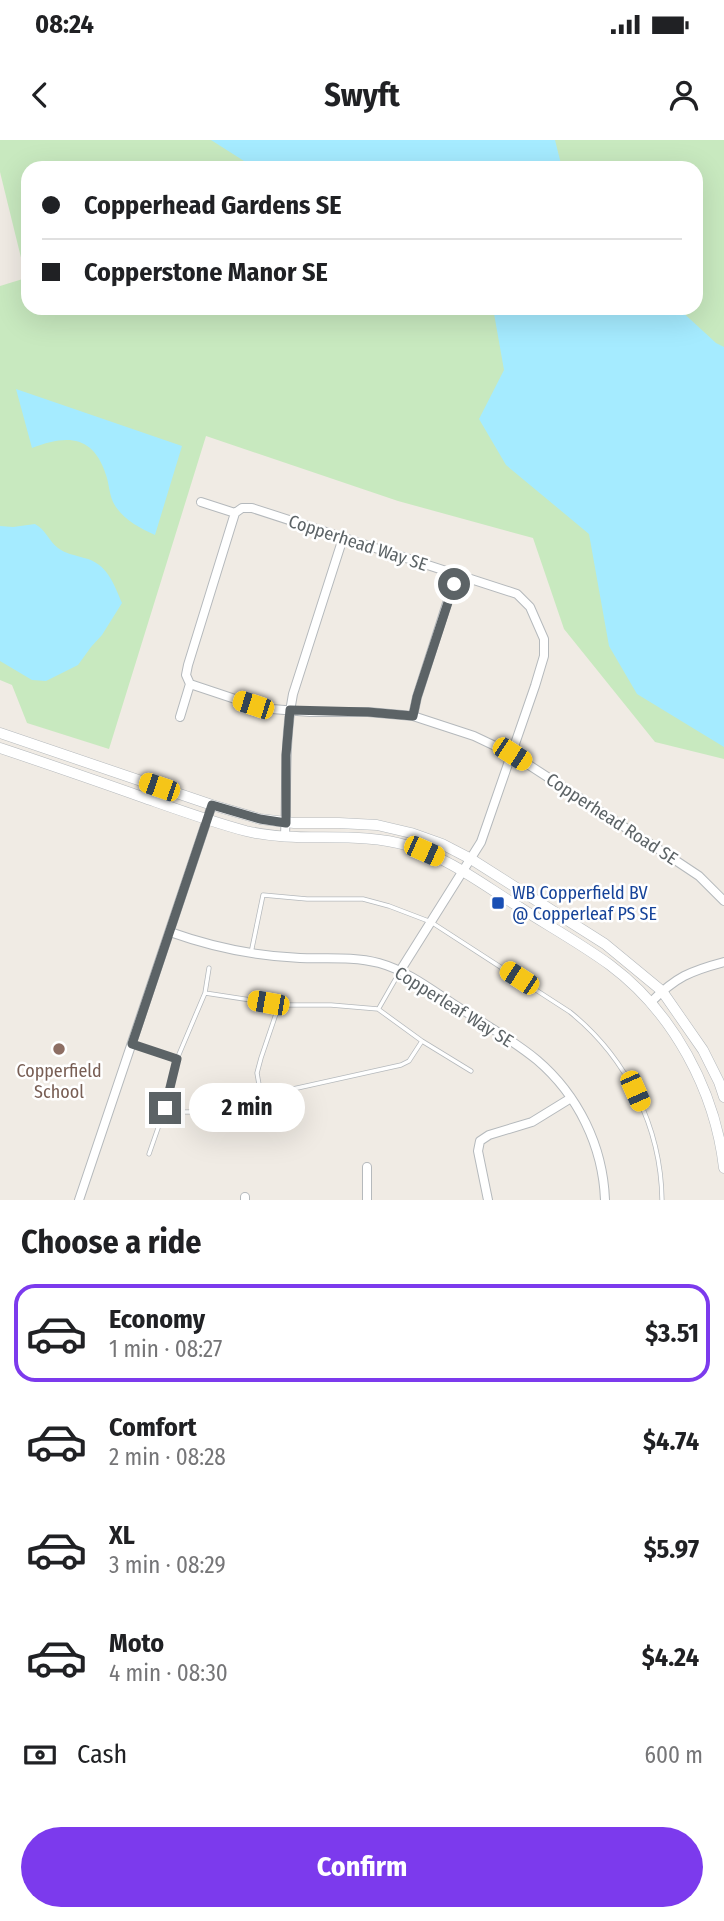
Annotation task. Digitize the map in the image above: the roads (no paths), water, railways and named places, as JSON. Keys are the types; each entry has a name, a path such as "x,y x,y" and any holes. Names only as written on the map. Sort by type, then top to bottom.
{"street":[{"name":"Copperhead Way SE","path":"201,502 235,513 242,508 251,508 517,594 530,607 544,639 544,656 481,842 400,971"},
{"path":"235,513 186,675 191,684 253,705 290,710"},
{"path":"285,836 286,755 290,710 343,538"},
{"path":"413,716 456,575"},
{"path":"180,717 191,684"},
{"name":"Copperhead Road SE","path":"290,710 413,716 474,736 512,754 699,877 724,901"},
{"path":"0,733 260,819 286,823 358,823 395,828 428,838 471,859 605,944 662,991 703,1050 724,1097"},
{"path":"0,748 207,820 249,831 285,836 349,836 388,841 424,851 463,871 610,965 651,1002 677,1039 700,1082 716,1128 724,1168"},
{"path":"79,1200 212,805"},
{"name":"Copperleaf Way SE","path":"170,932 213,946 251,954 355,959 380,963 400,971 527,1052 562,1085 587,1125 599,1156 605,1200"},
{"path":"651,1002 676,979 724,962"},
{"path":"488,1200 478,1151 480,1141 489,1135 532,1122 571,1098"},
{"path":"367,1167 367,1200"}],"lane":[{"path":"251,954 263,894 307,899 363,899 431,922 570,1012 607,1048 635,1091 649,1124 660,1175 662,1200"},
{"path":"149,1154 165,1108 177,1059 205,993 209,968"},
{"path":"378,1009 400,971"},
{"path":"205,993 279,1005 378,1009 422,1041 471,1071"},
{"path":"261,1096 257,1073 279,1005"},
{"path":"165,1108 176,1112 190,1112 401,1065 409,1061 422,1041"},
{"path":"132,1044 177,1059"}],"water":[{"path":"211,140 555,140 560,161 244,161"},
{"path":"494,315 686,315 724,347 724,747 637,694 609,646 589,534 506,465 479,419 504,370"},
{"path":"16,389 182,446 155,535 131,522 116,508 100,462 86,445 67,440 32,448"},
{"path":"35,524 61,550 99,564 113,582 122,603 102,635 78,665 46,681 32,680 0,661 0,526"}],"place":[{"name":"WB Copperfield BV @ Copperleaf PS SE","path":"498,903"},
{"name":"Copperfield School","path":"59,1049"}]}
